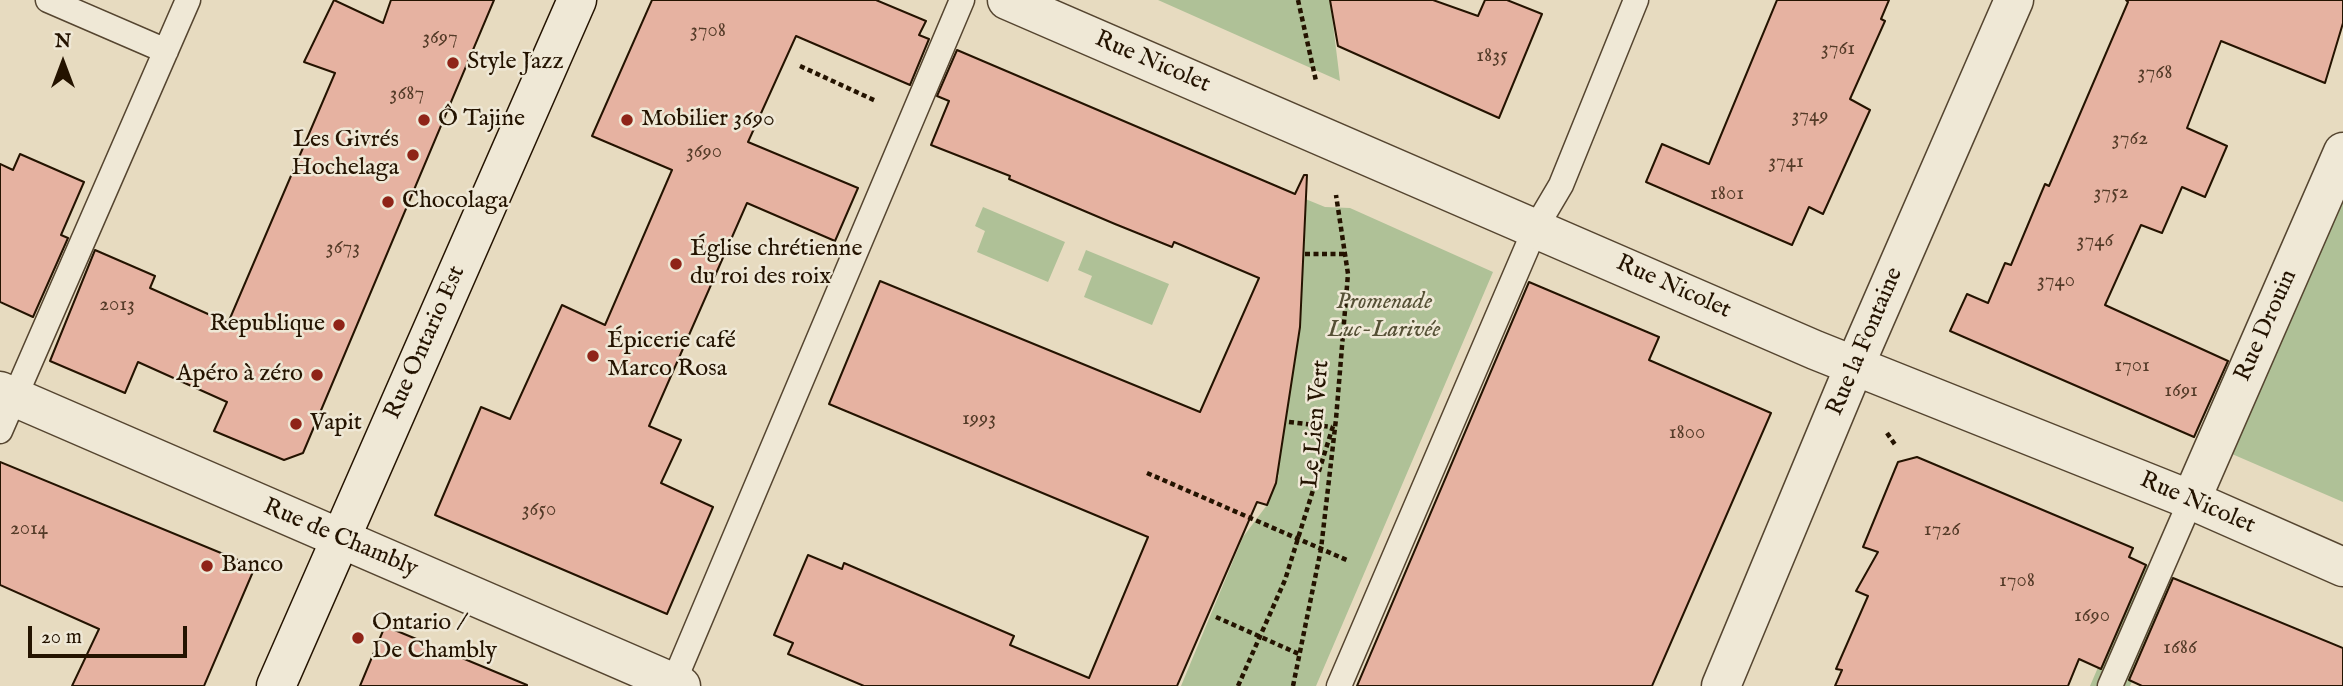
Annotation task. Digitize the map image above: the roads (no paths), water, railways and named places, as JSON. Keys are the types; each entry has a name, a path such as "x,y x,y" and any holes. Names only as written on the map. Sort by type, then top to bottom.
{"street":[{"name":"Rue Ontario Est","path":"276,686 578,0"},
{"name":"Rue Nicolet","path":"1007,0 1854,367 2191,500 2343,567"},
{"name":"Rue la Fontaine","path":"1721,686 1854,367 2014,0"},
{"name":"Rue Drouin","path":"2191,500 2343,152"},
{"name":"Rue de Chambly","path":"5,406 339,539 675,685"}],"lane":[{"path":"48,0 166,51"},
{"path":"5,406 187,0"},
{"path":"675,685 962,0"},
{"path":"1339,686 1535,229 1561,185 1636,0"},
{"path":"2110,686 2191,500"}],"place":[{"name":"Style Jazz","path":"453,63"},
{"name":"Ô Tajine","path":"424,120"},
{"name":"Mobilier 3690","path":"627,120"},
{"name":"Les Givrés Hochelaga","path":"413,155"},
{"name":"Chocolaga","path":"388,202"},
{"name":"Église chrétienne du roi des roix","path":"676,264"},
{"name":"Republique","path":"339,325"},
{"name":"Épicerie café Marco Rosa","path":"593,356"},
{"name":"Apéro à zéro","path":"317,375"},
{"name":"Vapit","path":"296,424"},
{"name":"Banco","path":"207,566"},
{"name":"Ontario / De Chambly","path":"358,638"}],"park label":[{"name":"Promenade Luc-Larivée","path":"1384,317"}]}
